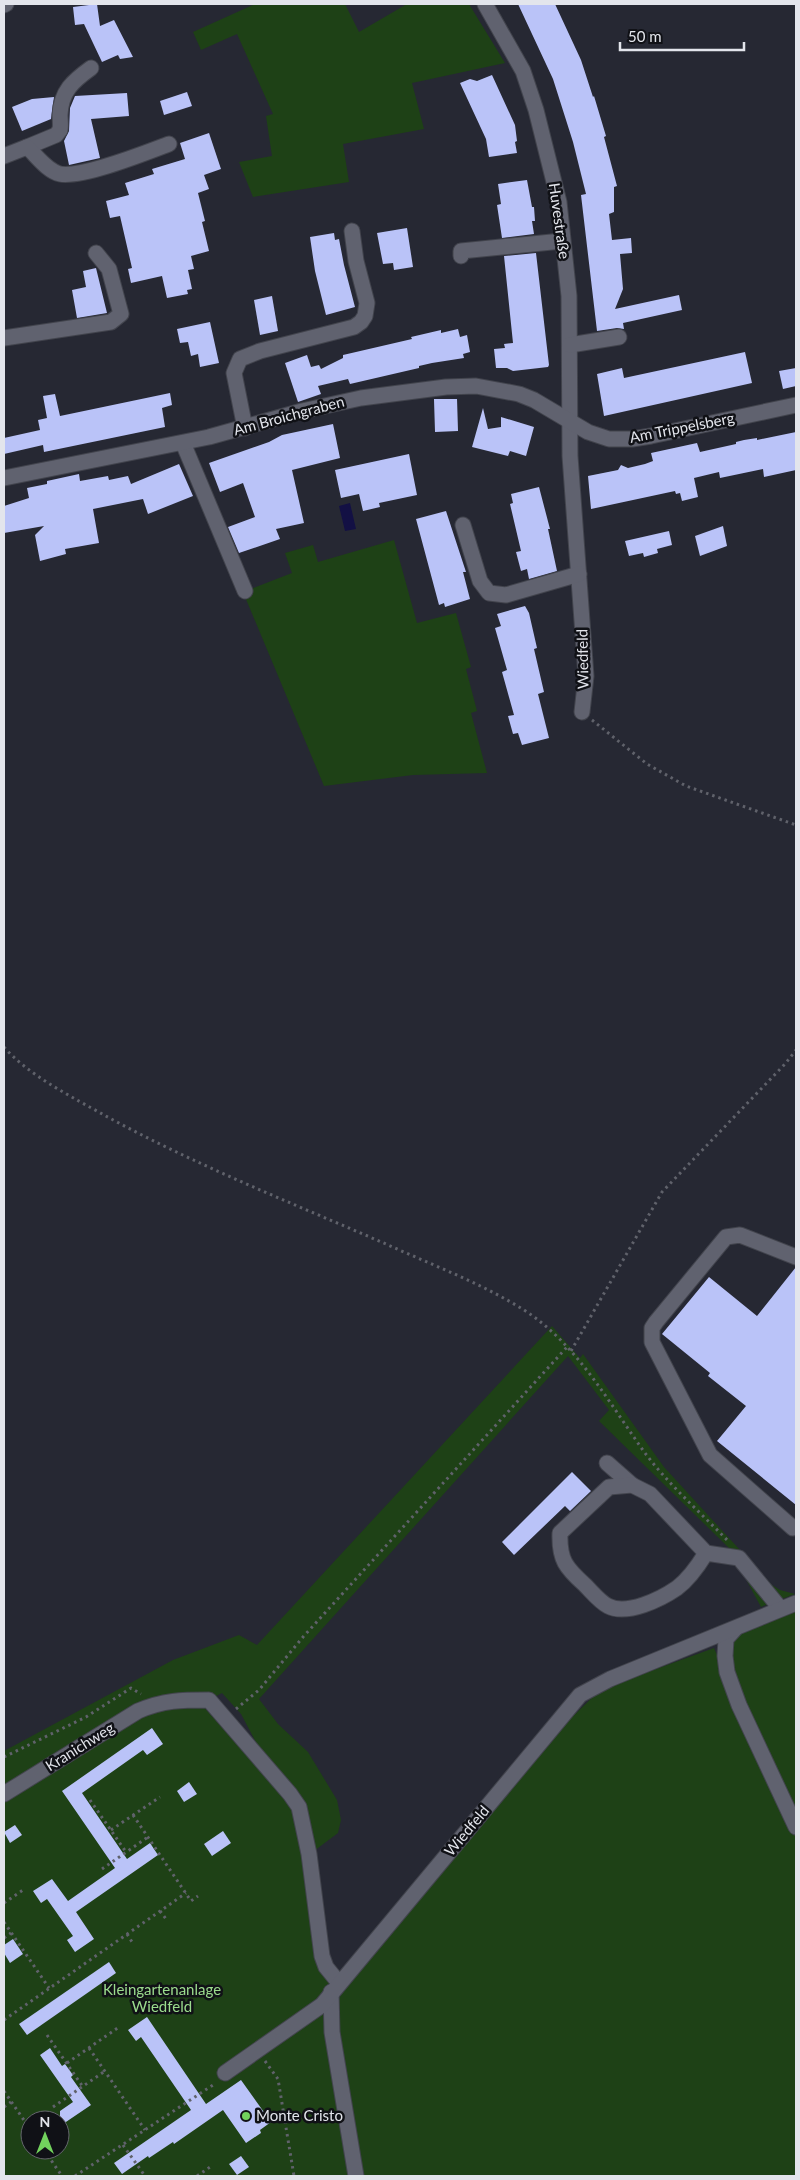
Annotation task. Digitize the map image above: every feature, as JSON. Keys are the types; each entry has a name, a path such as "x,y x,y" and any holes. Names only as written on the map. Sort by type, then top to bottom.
{"street":[{"name":"Huvestraße","path":"485,4 523,71 536,110 559,202 569,296 570,421"},
{"path":"4,156 56,135 60,130 63,95 72,81 91,68"},
{"path":"27,147 44,164 59,174 90,170 169,144"},
{"path":"245,428 234,373 240,359 260,350 354,327 365,316 368,303 356,261 352,230"},
{"path":"461,256 460,251 562,241"},
{"path":"4,338 111,322 121,314 110,269 96,253"},
{"path":"570,344 619,337"},
{"name":"Am Broichgraben","path":"4,478 183,443 245,428 302,411 361,398 420,389 476,386 502,390 534,400 570,421"},
{"name":"Am Trippelsberg","path":"570,421 598,436 632,439 796,405"},
{"name":"Wiedfeld","path":"570,421 570,456 586,676 582,712"},
{"path":"183,443 245,591"},
{"path":"463,525 480,581 490,593 506,595 579,574"},
{"path":"796,1256 740,1235 726,1238 656,1322 651,1333 652,1342 710,1455 793,1528 796,1527"},
{"path":"607,1463 632,1486 650,1494 706,1553 739,1558 780,1608"},
{"path":"632,1486 609,1487 560,1534 559,1551 568,1570 608,1606 624,1609 650,1603 677,1588 695,1569 706,1553"},
{"name":"Wiedfeld","path":"225,2073 322,2005 580,1695 610,1679 796,1603"},
{"path":"735,1629 726,1639 725,1656 727,1672 739,1705 796,1827"},
{"name":"Kranichweg","path":"4,1794 138,1711 157,1703 182,1700 209,1700 290,1794 298,1807 309,1854 322,1956 335,1988"},
{"path":"335,1988 332,2032 356,2176"}],"path":[{"path":"582,712 647,764 686,786 796,826"},
{"path":"4,1048 32,1071 75,1098 146,1137 451,1273 502,1298 543,1324 571,1351 669,1482 735,1548 739,1558"},
{"path":"571,1351 662,1192 785,1064 796,1050"},
{"path":"226,1718 259,1690 303,1637 567,1347"},
{"path":"4,1756 86,1716 131,1688 157,1703"},
{"path":"110,1830 160,1797"},
{"path":"90,1800 126,1852"},
{"path":"133,1815 191,1901 198,1896"},
{"path":"102,1869 148,1837"},
{"path":"4,1903 23,1890"},
{"path":"4,2020 186,1893"},
{"path":"160,1911 166,1918"},
{"path":"4,1922 49,1988"},
{"path":"4,1938 11,1933"},
{"path":"127,1934 132,1942"},
{"path":"67,2063 119,2027"},
{"path":"47,2035 83,2086"},
{"path":"89,2048 146,2130"},
{"path":"258,2050 278,2079 294,2176"},
{"path":"54,2107 105,2072"},
{"path":"75,2176 220,2081 225,2073"},
{"path":"4,2092 20,2115"},
{"path":"4,2107 11,2102"},
{"path":"123,2145 145,2176"},
{"path":"51,2160 62,2176"},
{"path":"198,2176 213,2166"}],"green space":[{"path":"255,4 345,4 359,32 407,4 469,4 505,63 412,83 424,129 343,144 349,182 253,197 239,162 272,156 266,116 273,114 237,34 201,50 193,32"},
{"path":"394,540 417,623 456,613 471,667 466,669 477,711 471,713 487,773 413,775 324,786 243,592 292,573 285,553 313,545 318,562"},
{"name":"Kleingartenanlage Wiedfeld","path":"552,1326 580,1358 583,1354 664,1467 772,1585 780,1590 795,1594 761,1607 729,1548 599,1421 609,1410 568,1356 259,1699 278,1724 308,1752 337,1800 341,1820 338,1833 314,1851 328,1964 342,1972 322,2005 349,2176 4,2176 4,1751 173,1660 239,1635 257,1645","holes":["222,1693 241,1714 257,1744 247,1755 201,1704"]},
{"path":"796,1608 796,1819 741,1702 731,1664 730,1646 741,1630"},
{"path":"714,1648 796,1833 796,2176 359,2176 336,2024 338,2000 348,1981 562,1727 601,1689"}],"shaded area":[{"path":"350,503 356,529 345,531 339,506"}],"building":[{"path":"97,4 100,26 114,20 133,57 120,59 118,55 102,62 84,24 75,25 73,7"},
{"path":"518,4 555,4 581,60 594,96 606,136 604,137 617,186 614,187 614,212 609,214 612,240 631,238 632,253 620,254 623,289 615,309 679,295 682,310 623,323 624,329 617,328 597,331 581,195 586,194 573,142 553,79"},
{"path":"492,75 515,125 517,153 489,157 486,139 460,83 470,79 477,81"},
{"path":"187,92 192,106 164,115 160,101"},
{"path":"127,93 129,116 91,119 100,158 69,165 64,141 69,131 70,108 75,96"},
{"path":"54,97 51,119 22,131 12,107 32,99"},
{"path":"209,133 221,169 204,175 209,189 198,193 205,221 202,222 209,251 191,256 194,269 188,270 192,289 187,290 188,294 167,298 162,276 131,283 128,269 132,268 120,216 110,218 106,201 129,195 125,183 154,174 152,169 185,159 180,143"},
{"path":"527,180 532,207 534,207 535,221 532,221 534,234 502,238 497,205 501,204 498,184"},
{"path":"407,228 413,267 394,270 393,263 383,264 377,233"},
{"path":"334,233 335,240 339,239 355,307 326,315 315,271 310,237"},
{"path":"536,253 549,365 548,367 513,371 507,368 496,368 494,349 505,348 504,344 513,343 504,256"},
{"path":"96,268 107,313 77,318 72,290 86,287 83,271"},
{"path":"272,296 278,331 260,335 254,300"},
{"path":"210,322 219,363 200,367 198,354 191,356 188,342 180,343 177,329"},
{"path":"458,329 460,337 467,335 470,352 463,354 464,358 432,363 419,366 419,368 350,384 348,379 318,386 321,394 298,402 285,363 307,355 311,367 319,365 321,369 343,358 343,355 412,339 411,337 441,330 441,333"},
{"path":"745,352 752,383 604,416 597,374 622,368 624,378"},
{"path":"796,368 796,386 783,389 779,371"},
{"path":"170,393 172,405 162,408 165,427 44,452 43,445 4,454 4,438 40,430 38,420 47,418 43,396 55,394 60,416"},
{"path":"434,399 457,399 458,431 435,432"},
{"path":"483,408 488,429 501,427 501,417 534,427 526,456 510,451 508,456 472,447"},
{"path":"333,424 340,458 292,470 304,523 276,529 280,539 239,553 228,527 255,517 243,483 220,492 209,463 269,442 282,435"},
{"path":"796,432 796,470 764,477 763,469 720,478 719,472 694,478 698,497 682,501 680,493 676,494 675,491 591,509 588,476 618,470 621,465 628,468 645,464 653,461 651,453 697,443 700,452 736,444 736,442 744,440 757,438 757,440"},
{"path":"409,454 417,495 379,503 380,507 363,511 359,494 341,498 335,470"},
{"path":"179,464 193,496 148,514 143,499 93,509 99,543 65,549 66,554 40,561 35,535 44,526 4,533 4,506 29,498 27,488 47,484 47,481 79,474 80,481 108,476 109,480 128,476 131,484"},
{"path":"539,487 550,529 548,529 557,571 529,579 527,569 521,571 516,552 521,551 510,504 513,503 511,494"},
{"path":"446,511 466,572 463,572 470,599 445,607 444,603 439,605 416,519"},
{"path":"723,526 727,546 700,556 695,536"},
{"path":"669,531 672,545 657,549 658,553 644,557 643,553 629,556 625,541"},
{"path":"525,606 529,613 537,648 534,649 544,692 538,694 549,738 522,745 518,733 513,734 508,716 514,715 502,672 507,670 495,628 501,626 497,614"},
{"path":"796,1267 796,1505 717,1441 746,1406 708,1376 710,1373 662,1334 709,1277 757,1316"},
{"path":"572,1472 591,1491 570,1511 565,1506 514,1555 502,1542"},
{"path":"152,1728 163,1744 147,1755 143,1750 82,1793 127,1859 150,1843 158,1855 76,1912 94,1939 75,1952 67,1940 73,1936 47,1899 41,1903 33,1891 52,1879 68,1901 115,1868 62,1791"},
{"path":"189,1782 197,1794 184,1802 177,1791"},
{"path":"15,1825 22,1835 10,1843 4,1832"},
{"path":"223,1831 231,1843 212,1856 204,1844"},
{"path":"13,1939 23,1954 10,1963 4,1953 4,1945"},
{"path":"109,1962 116,1973 27,2035 19,2024"},
{"path":"147,2017 206,2104 241,2080 271,2122 260,2130 261,2133 246,2143 223,2110 174,2144 173,2142 149,2158 148,2156 122,2174 114,2163 191,2110 141,2037 136,2041 128,2030"},
{"path":"50,2048 62,2066 65,2064 73,2075 71,2077 91,2105 70,2119 70,2110 61,2110 73,2102 40,2055"},
{"path":"241,2156 249,2167 237,2175 229,2164"}],"place":[{"name":"Monte Cristo","path":"246,2116"}]}
